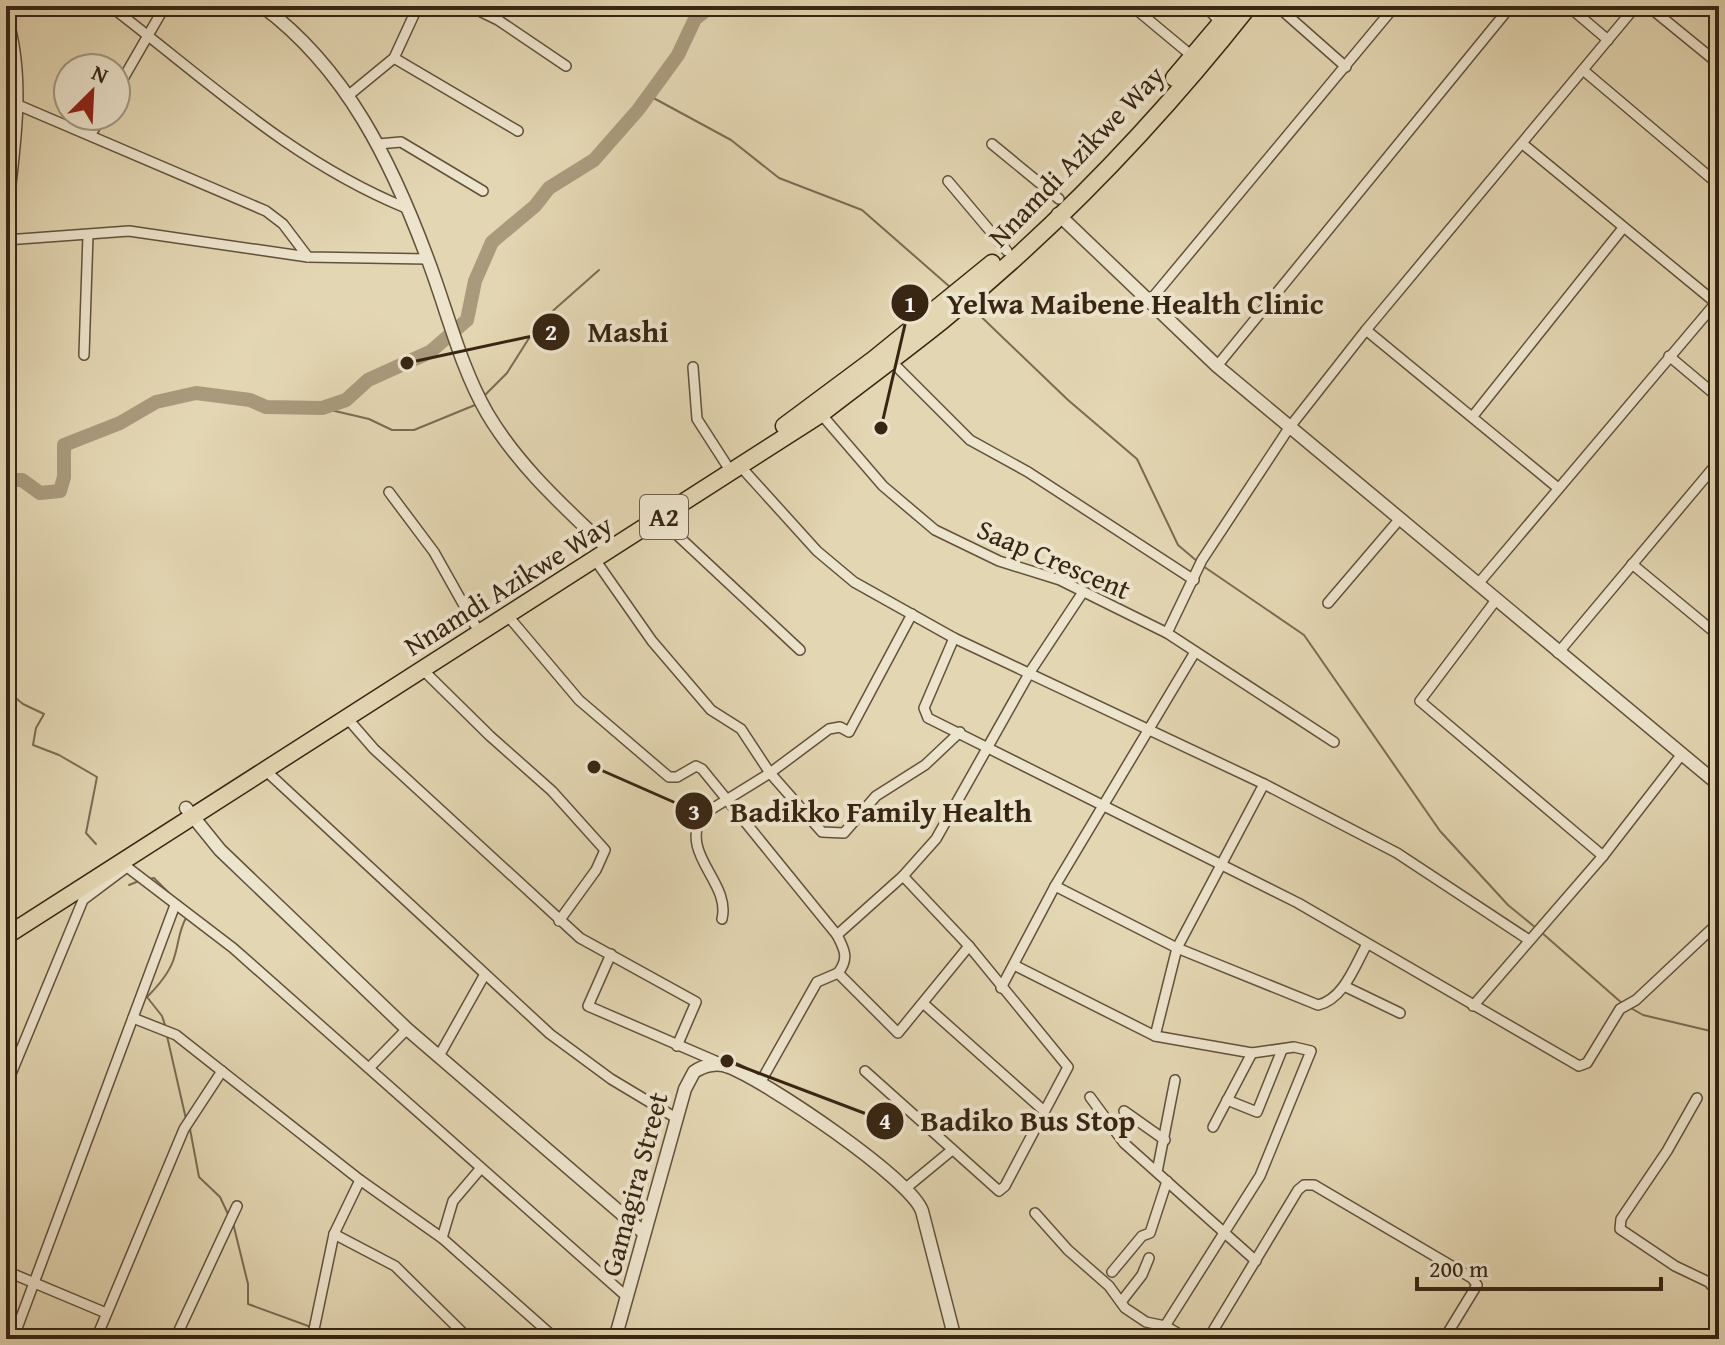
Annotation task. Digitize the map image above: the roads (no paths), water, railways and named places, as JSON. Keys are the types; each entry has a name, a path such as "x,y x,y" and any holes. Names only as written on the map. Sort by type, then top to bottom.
{"highway":[{"name":"Nnamdi Azikwe Way","path":"6,936 475,625 603,544 821,414 986,283 1235,6"},
{"name":"Nnamdi Azikwe Way","path":"6,923 189,812 265,770 596,561 734,466 874,359 1007,251 1166,103 1249,6"}],"street":[{"path":"110,6 297,153 350,183 406,208"},
{"path":"132,63 165,6"},
{"path":"262,6 304,41 349,95 378,144 428,259 451,325 488,413 546,490 603,544"},
{"path":"349,95 394,58 418,6"},
{"path":"469,6 498,20 566,66"},
{"path":"1132,6 1192,56"},
{"path":"1205,6 1221,23"},
{"path":"1277,6 1346,67"},
{"path":"1148,303 1395,6"},
{"path":"1217,366 1511,6"},
{"path":"1568,6 1608,40"},
{"path":"1167,633 1200,565 1289,428 1366,330 1524,145 1636,6"},
{"path":"1648,6 1717,58"},
{"path":"6,13 14,41 18,105 6,228"},
{"path":"394,58 518,131"},
{"path":"1583,70 1719,185"},
{"path":"18,105 266,211 283,224 308,257"},
{"path":"378,144 401,142 483,191"},
{"path":"992,144 1148,303 1217,366 1398,521 1719,785"},
{"path":"1478,584 1718,301 1623,228 1524,145"},
{"path":"948,181 1007,251"},
{"path":"1473,416 1623,228"},
{"path":"6,240 129,231 308,257 428,259"},
{"path":"84,355 88,235"},
{"path":"1366,330 1558,488"},
{"path":"1669,356 1719,398"},
{"path":"891,361 970,440 1028,472 1194,580"},
{"path":"693,367 697,419 734,466 817,551 854,582 954,638 1264,784 1408,860 1449,885 1481,911 1531,938"},
{"name":"Saap Crescent","path":"821,414 883,486 935,530 967,548 1060,580 1167,633 1334,742"},
{"path":"1558,653 1719,461"},
{"path":"389,492 434,552 475,625"},
{"path":"660,519 800,650"},
{"path":"1328,603 1398,521"},
{"path":"596,561 652,641 711,710 741,729 770,773 822,832 844,833 876,796 925,765 960,732"},
{"path":"1632,564 1719,636"},
{"path":"837,935 903,876 936,839 1030,672 1083,592"},
{"path":"1496,600 1420,701 1603,856"},
{"path":"722,919 722,896 712,882 695,840 696,826 702,815 770,773 829,729 840,727 849,732 912,614"},
{"path":"508,616 579,700 669,777 677,777 699,766 837,935 846,964 838,973 817,982 760,1083"},
{"path":"954,638 923,713 1298,903 1473,1006 1583,1066 1620,1009 1636,1000 1719,922"},
{"path":"1001,988 1055,886 1195,652"},
{"path":"423,670 552,791 605,850 596,870 559,921"},
{"path":"347,718 374,749 559,921 580,938 696,1002 677,1046"},
{"path":"1473,1006 1603,856 1682,754"},
{"path":"265,770 550,1034 611,1079 676,1118"},
{"path":"1155,1036 1177,948 1264,784"},
{"path":"189,812 220,850 407,1029 644,1233"},
{"path":"6,1086 83,900 127,867 233,948 627,1297"},
{"path":"865,1071 995,1190 1002,1190 1068,1067 969,946 903,876"},
{"path":"1055,886 1177,948 1318,1005 1328,1003 1344,986 1367,944"},
{"path":"13,1339 175,905"},
{"path":"838,973 898,1033 969,946"},
{"path":"611,954 588,1006 760,1083 906,1188 922,1211 955,1339"},
{"path":"1014,965 1155,1036 1252,1053 1294,1047 1311,1051 1260,1176 1165,1326"},
{"path":"439,1056 485,974"},
{"path":"1344,986 1400,1013"},
{"path":"924,1004 1043,1110"},
{"path":"133,1018 169,1031 222,1071 360,1180 442,1238 556,1339"},
{"path":"369,1068 407,1029"},
{"path":"1227,1100 1257,1112 1282,1050"},
{"path":"1213,1127 1252,1053"},
{"name":"Gamagira Street","path":"615,1339 676,1118 694,1072 710,1065 727,1066"},
{"path":"96,1339 184,1129 222,1071"},
{"path":"1157,1172 1175,1080"},
{"path":"1090,1097 1124,1143 1256,1261"},
{"path":"1697,1098 1667,1151 1621,1219 1620,1229 1715,1286 1719,1265"},
{"path":"1124,1111 1165,1140"},
{"path":"906,1188 952,1150"},
{"path":"442,1238 453,1201 481,1168"},
{"path":"314,1331 334,1234 360,1180"},
{"path":"1112,1272 1142,1236 1150,1233 1167,1181"},
{"path":"1208,1339 1298,1190 1304,1185 1314,1185 1472,1278 1477,1285 1473,1294 1444,1339"},
{"path":"175,1339 237,1206"},
{"path":"1035,1213 1121,1302 1146,1322 1165,1326 1188,1339"},
{"path":"334,1234 395,1266 469,1339"},
{"path":"1121,1302 1142,1275 1149,1258"},
{"path":"6,1271 106,1313"}],"waterway":[{"path":"6,480 22,480 40,493 60,491 64,477 64,445 120,423 156,402 196,393 250,400 266,407 322,408 346,400 368,380 430,352 467,320 475,281 492,242 535,206 549,188 594,160 638,110 678,55 695,19 711,6"},
{"path":"648,95 731,140 779,178 862,210 950,287"},
{"path":"485,395 507,373 538,324 599,270"},
{"path":"969,305 1068,400 1137,459 1178,545 1198,562"},
{"path":"322,408 369,419 392,430 414,430 475,405"},
{"path":"1203,566 1304,635 1440,831 1508,905 1536,928"},
{"path":"6,690 23,704 44,714 36,728 33,745 59,755 97,777 86,833 96,844"},
{"path":"149,879 154,878 171,895"},
{"path":"129,885 139,881"},
{"path":"165,1025 147,997 171,966 186,918"},
{"path":"1541,932 1623,1004"},
{"path":"1629,1007 1643,1015 1719,1033"},
{"path":"167,1036 186,1119"},
{"path":"190,1129 199,1177 220,1197 228,1214"},
{"path":"233,1223 248,1284 248,1304 311,1327"}],"place":[{"name":"Mashi","path":"407,363"},
{"name":"Yelwa Maibene Health Clinic","path":"881,428"},
{"name":"Badikko Family Health","path":"594,767"},
{"name":"Badiko Bus Stop","path":"727,1061"}]}
